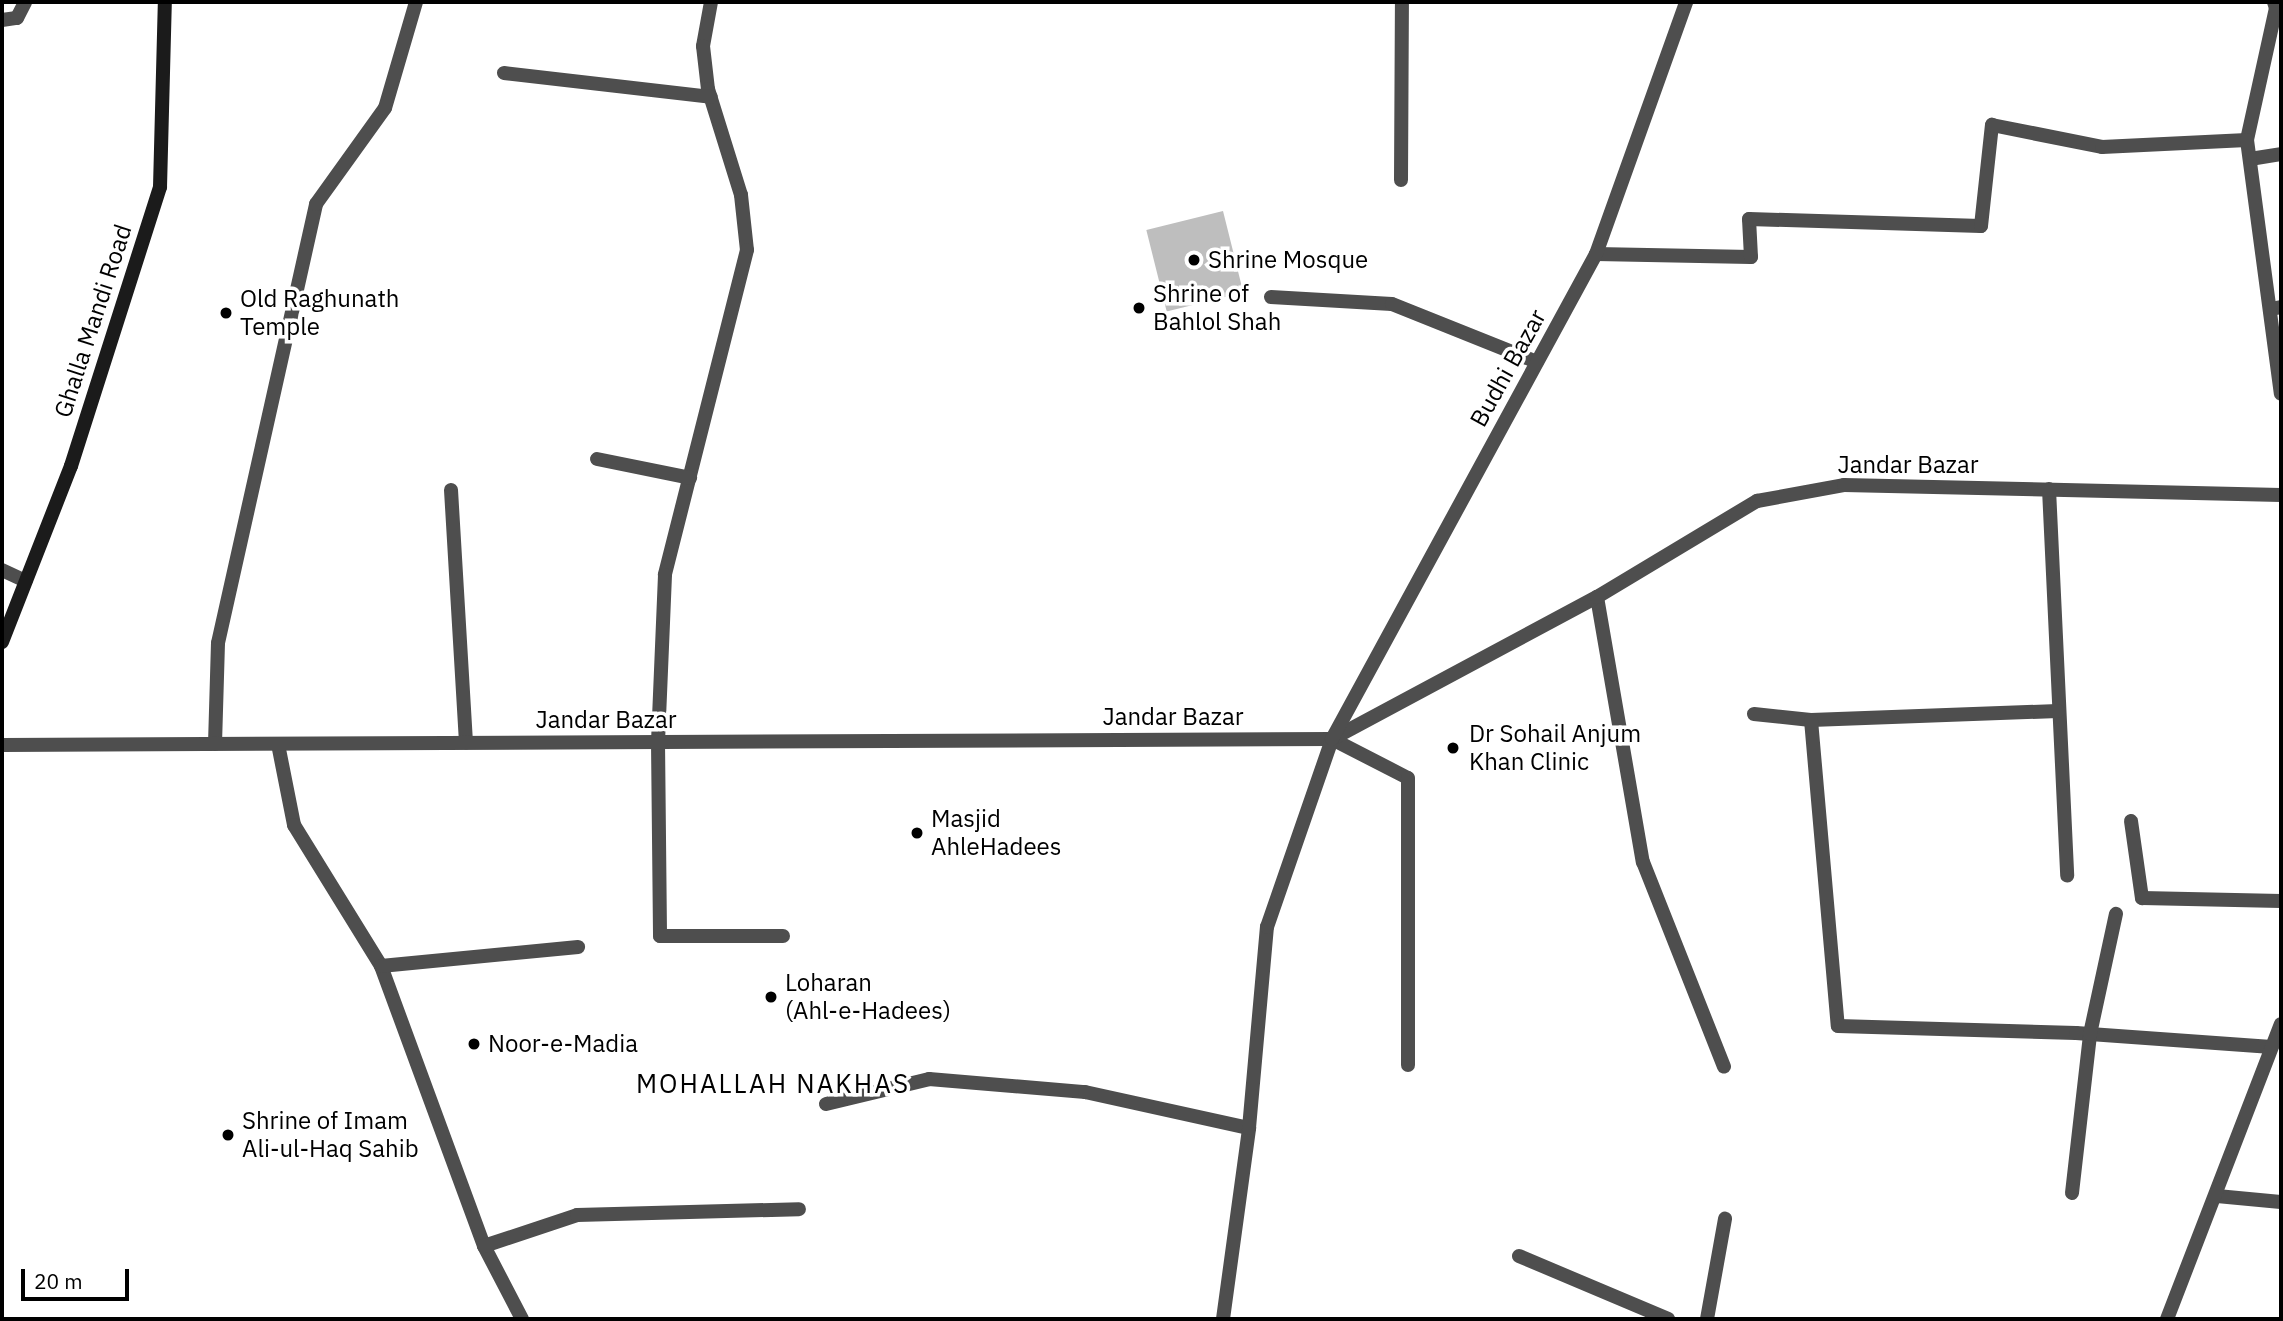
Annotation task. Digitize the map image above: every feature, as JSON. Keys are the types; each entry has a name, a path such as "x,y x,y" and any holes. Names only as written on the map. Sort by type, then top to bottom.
{"main road":[{"name":"Ghalla Mandi Road","path":"2,642 71,466 160,187 165,2"}],"street":[{"path":"2,20 17,18 25,2"},
{"path":"215,744 218,643 316,204 385,108 416,2"},
{"path":"711,2 704,46 710,97 741,195 747,250 665,575 658,742 660,936 783,936"},
{"path":"1401,180 1402,2"},
{"name":"Budhi Bazar","path":"1223,1319 1249,1128 1267,927 1332,739 1596,254 1686,2"},
{"path":"2274,2 2276,8 2248,141 2276,308 2281,394"},
{"path":"504,73 710,97"},
{"path":"1596,254 1751,257 1749,219 1981,226 1992,125 2102,147 2248,141"},
{"path":"2250,159 2281,154"},
{"path":"1271,297 1392,304 1537,362"},
{"path":"597,459 690,478"},
{"name":"Jandar Bazar","path":"2,745 1332,739 1597,597 1758,501 1844,485 2281,495"},
{"path":"2049,489 2067,876"},
{"path":"451,490 466,743"},
{"path":"2,570 26,581"},
{"path":"1597,597 1643,862 1724,1067"},
{"path":"1754,714 1811,720 2058,711"},
{"path":"1811,720 1838,1026 2090,1034 2271,1047"},
{"path":"1332,739 1408,778 1408,1065"},
{"path":"278,744 294,825 381,966 484,1246 522,1319"},
{"path":"2131,821 2142,898 2281,901"},
{"path":"2072,1193 2090,1034 2116,914"},
{"path":"381,966 578,947"},
{"path":"2167,1319 2217,1196 2281,1024"},
{"path":"826,1104 929,1079 1085,1092 1249,1128"},
{"path":"2217,1196 2281,1202"},
{"path":"484,1246 577,1215 799,1209"},
{"path":"1707,1319 1725,1219"},
{"path":"1518,1256 1668,1319"}],"building":[{"name":"Shrine Mosque","path":"1223,211 1243,293 1167,312 1146,230"}],"place":[{"name":"Shrine Mosque","path":"1194,260"},
{"name":"Shrine of Bahlol Shah","path":"1139,308"},
{"name":"Old Raghunath Temple","path":"226,313"},
{"name":"Dr Sohail Anjum Khan Clinic","path":"1453,748"},
{"name":"Masjid AhleHadees","path":"917,833"},
{"name":"Loharan (Ahl-e-Hadees)","path":"771,997"},
{"name":"Noor-e-Madia","path":"474,1044"},
{"name":"Shrine of Imam Ali-ul-Haq Sahib","path":"228,1135"}],"district":[{"name":"MOHALLAH NAKHAS","path":"773,1084"}]}
